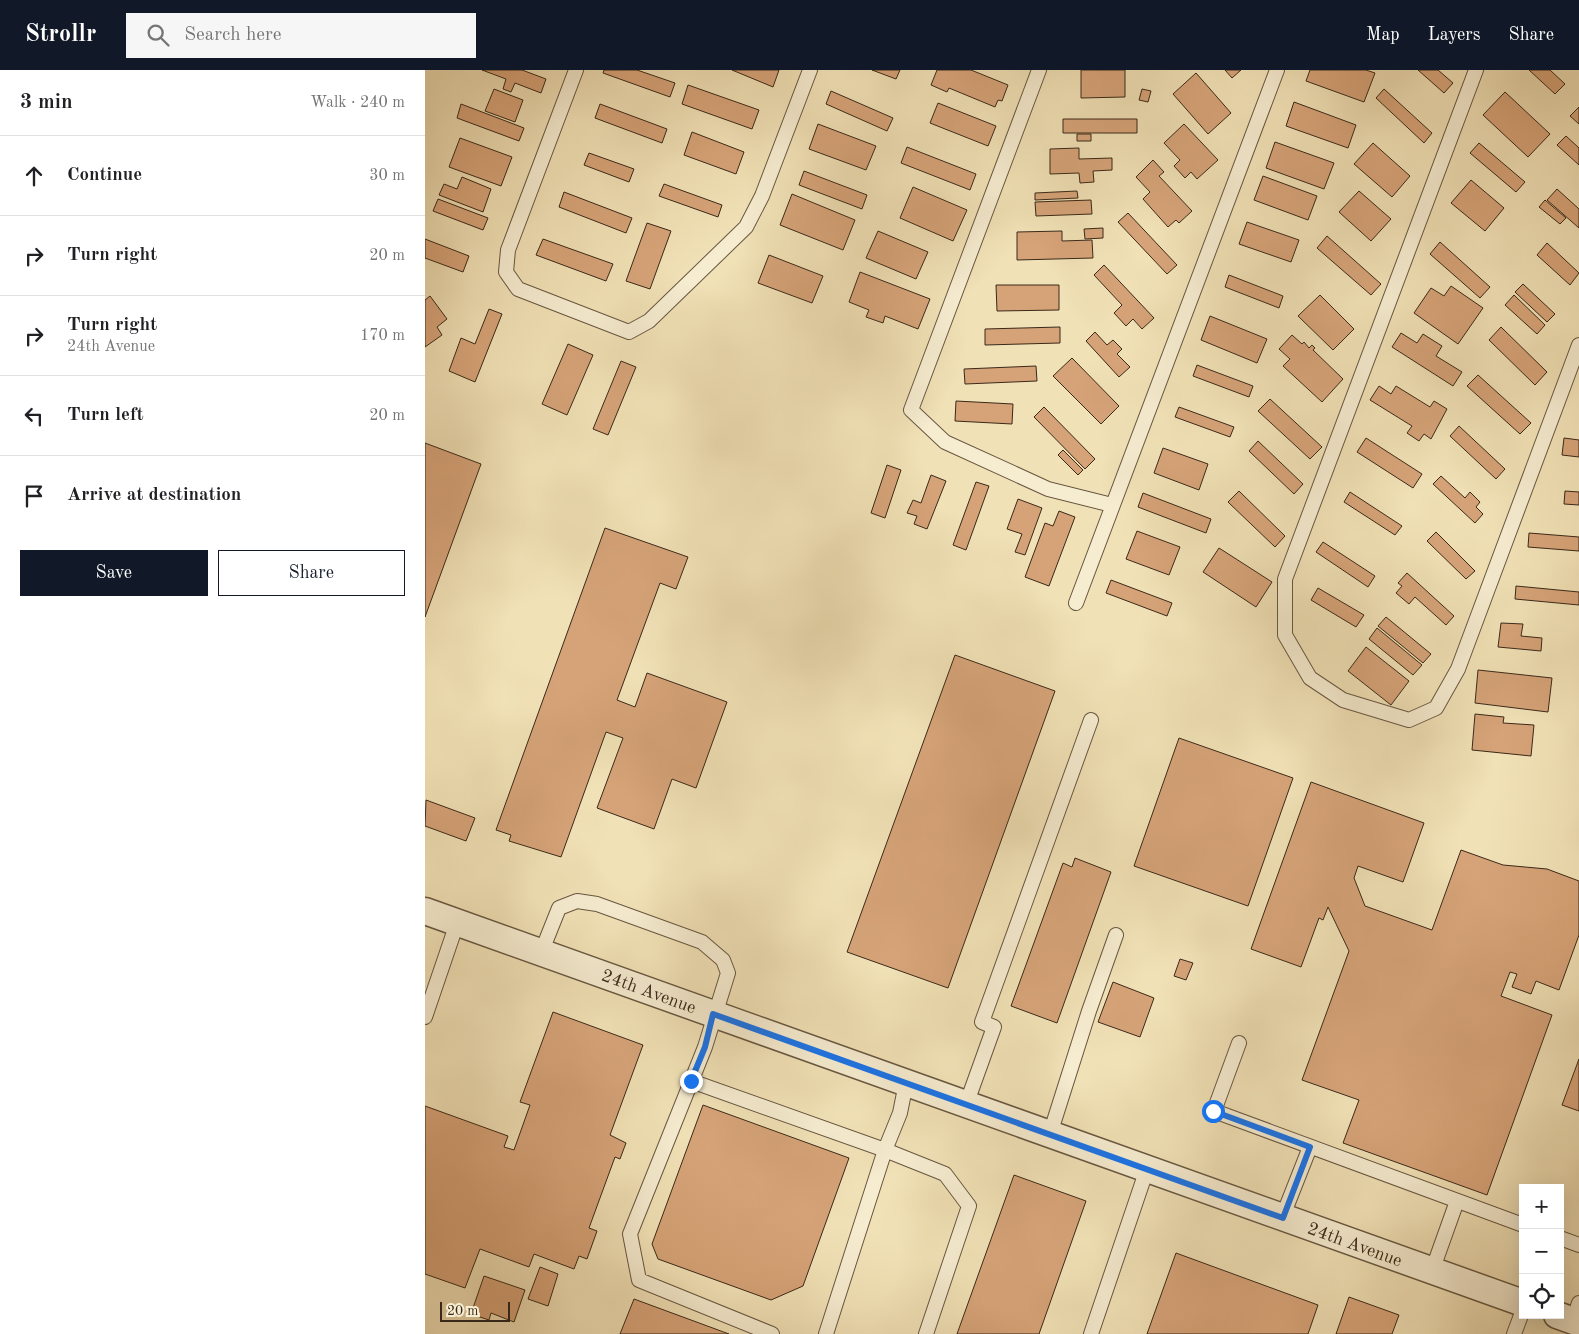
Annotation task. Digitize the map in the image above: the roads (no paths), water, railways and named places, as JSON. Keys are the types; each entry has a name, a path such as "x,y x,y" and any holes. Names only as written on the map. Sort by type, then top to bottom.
{"street":[{"name":"24th Avenue","path":"425,911 1519,1302"}],"lane":[{"path":"576,70 508,250 506,272 518,289 629,332 649,321 746,227 762,196 810,70"},
{"path":"1039,70 911,410 945,442 953,446 1048,489 1112,505"},
{"path":"1076,603 1277,70"},
{"path":"1476,70 1285,579 1285,635 1310,678 1343,700 1409,720 1436,708 1458,669 1579,345"},
{"path":"966,1105 994,1027 982,1022 1091,720"},
{"path":"541,953 559,908 577,901 597,904 702,942 723,960 727,973 713,1014 705,1047 630,1234 639,1280 772,1334"},
{"path":"425,1017 457,923"},
{"path":"1050,1134 1089,1011 1116,935"},
{"path":"1239,1043 1213,1111 1519,1224"},
{"path":"691,1081 885,1150 945,1174 969,1206 926,1334"},
{"path":"827,1334 885,1150 899,1113 905,1083"},
{"path":"1283,1218 1310,1147"},
{"path":"1091,1334 1147,1169"},
{"path":"1432,1271 1457,1201"},
{"path":"1564,1239 1579,1245"},
{"path":"1514,1334 1520,1319"}]}
